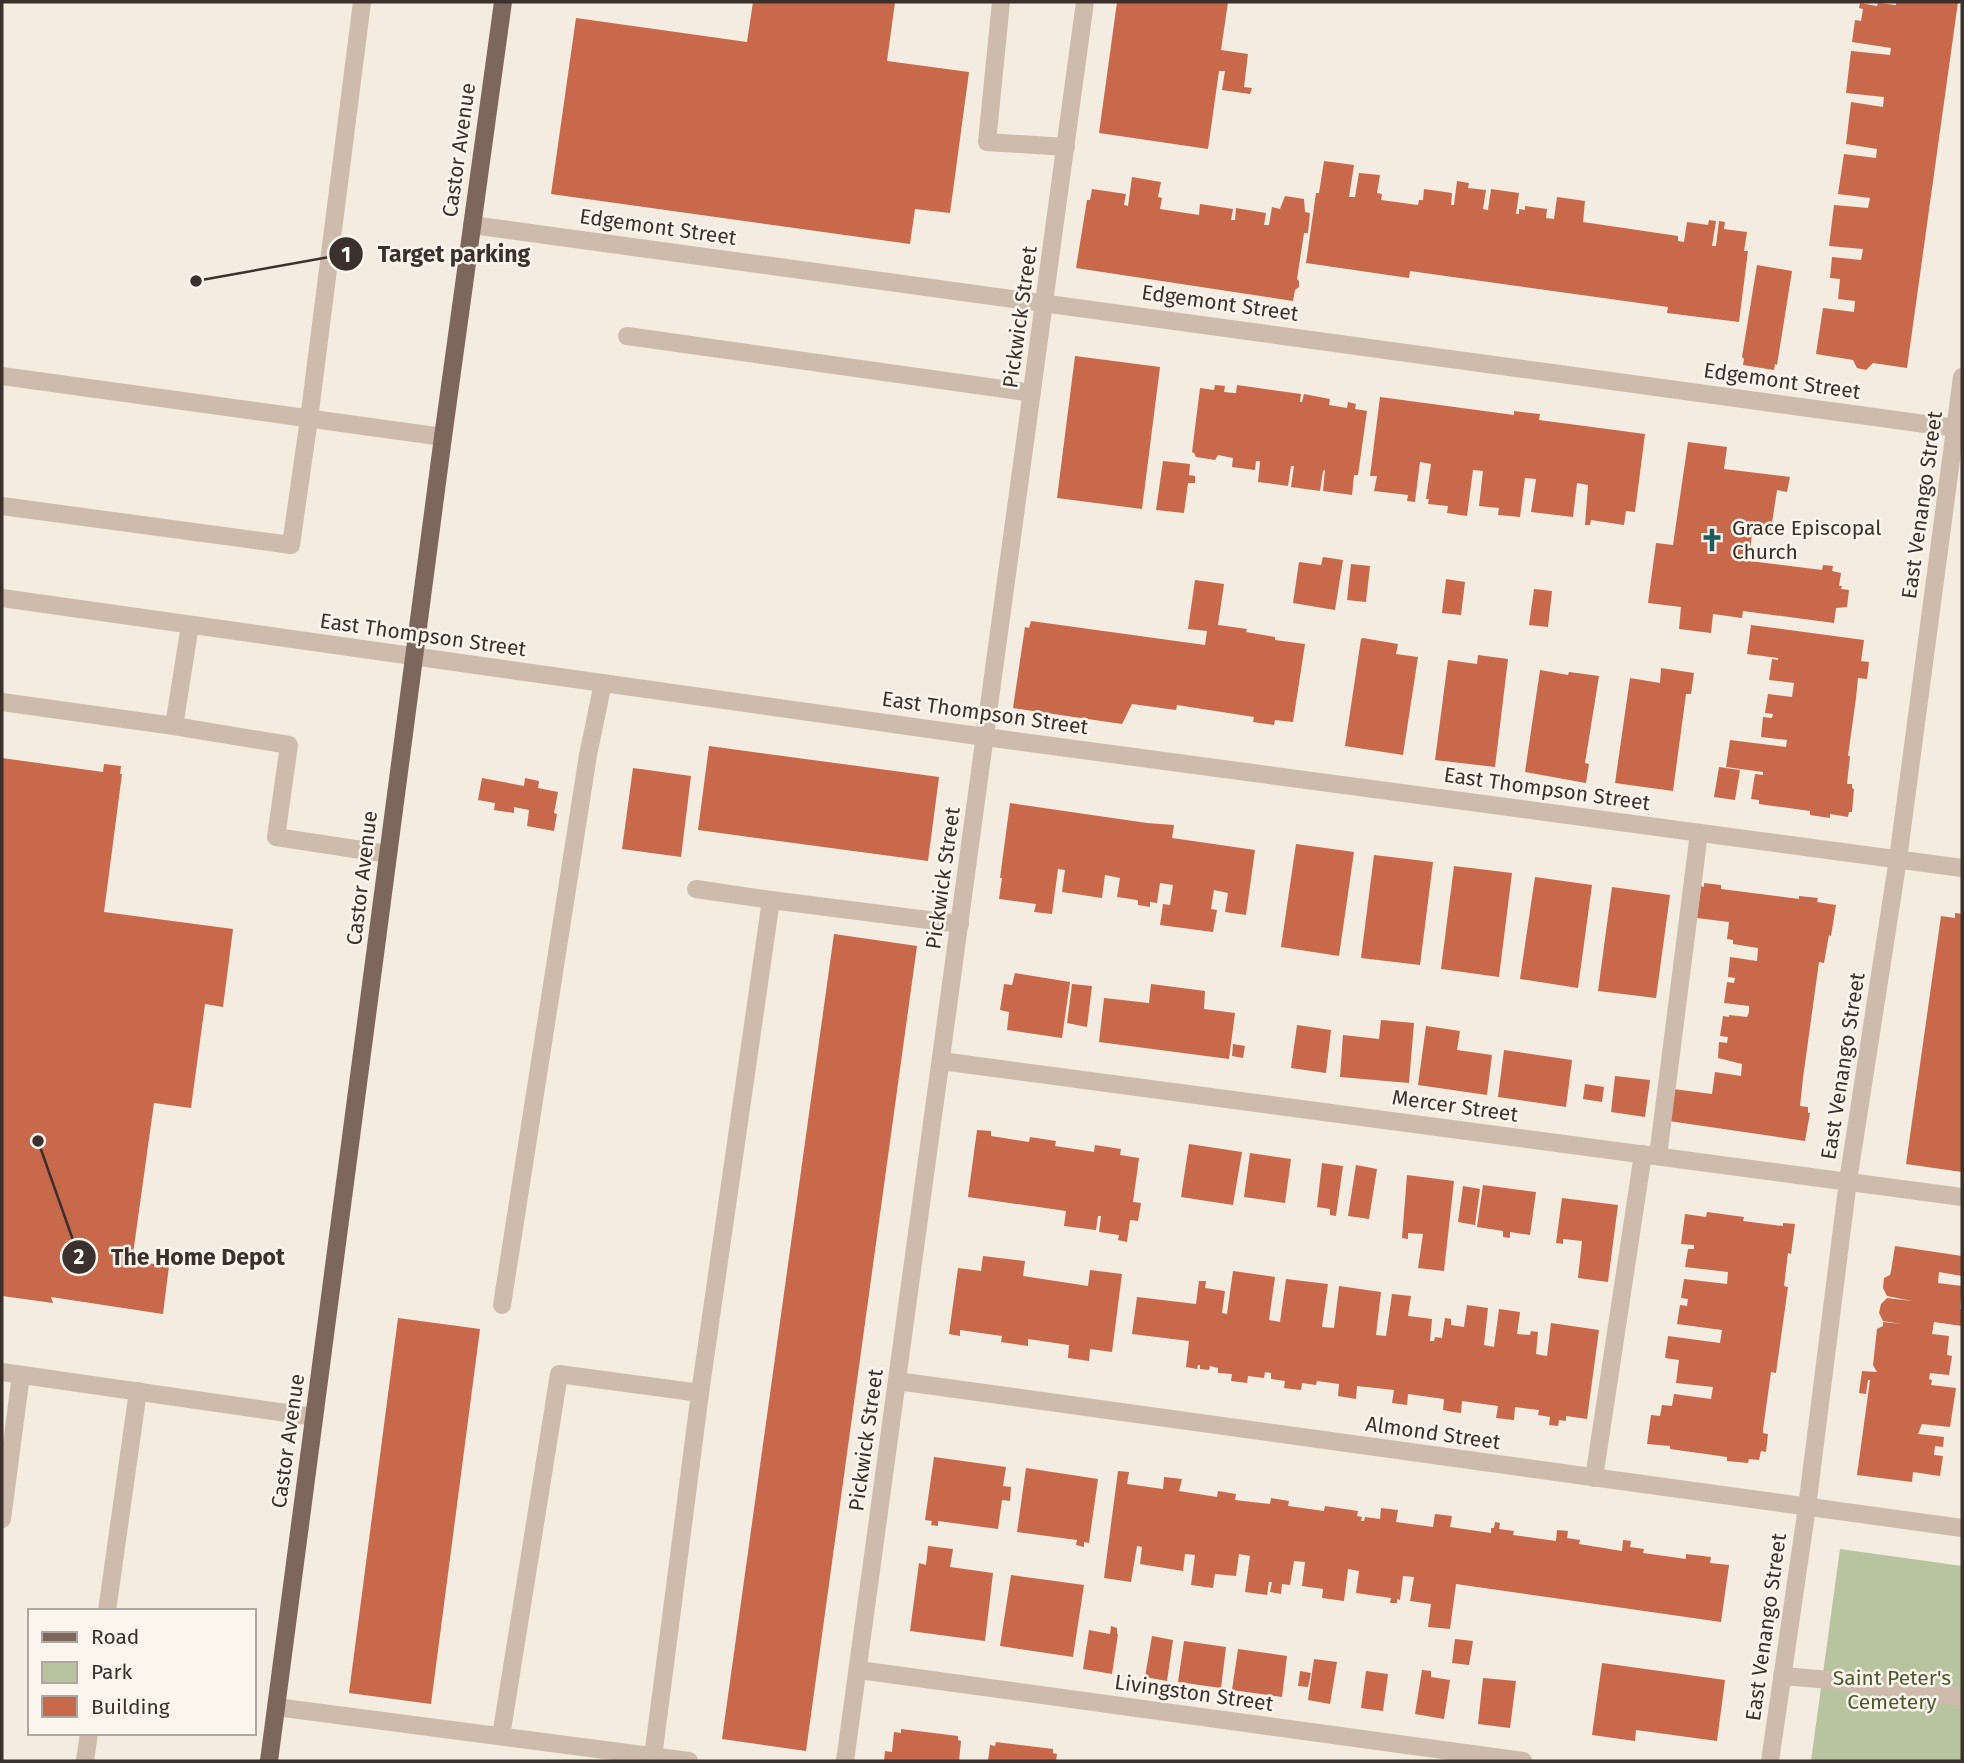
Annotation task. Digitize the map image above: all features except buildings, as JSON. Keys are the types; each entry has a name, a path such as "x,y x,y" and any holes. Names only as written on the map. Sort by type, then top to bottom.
{"main road":[{"name":"Castor Avenue","path":"269,1761 503,2"}],"street":[{"path":"2,506 291,545 362,2"},
{"path":"1001,2 987,142 1066,147"},
{"name":"Pickwick Street","path":"845,1761 1085,2"},
{"name":"Edgemont Street","path":"472,225 1959,428"},
{"path":"627,336 1032,393"},
{"path":"2,376 443,438"},
{"name":"East Venango Street","path":"1770,1761 1807,1507 1848,1181 1898,859 1959,428 1962,377"},
{"name":"East Thompson Street","path":"2,598 985,737 1962,868"},
{"path":"174,726 190,625"},
{"path":"502,1305 586,769 603,683"},
{"path":"2,702 174,726 289,746 276,837 388,854"},
{"path":"1594,1478 1651,1155 1699,833"},
{"path":"696,889 960,924"},
{"path":"653,1756 700,1392 771,900"},
{"name":"Mercer Street","path":"941,1061 1962,1197"},
{"path":"2,1372 314,1417"},
{"path":"2,1519 21,1374"},
{"path":"501,1736 559,1374 700,1392"},
{"name":"Almond Street","path":"897,1381 1962,1528"},
{"path":"107,1609 138,1391"},
{"name":"Livingston Street","path":"859,1670 1523,1761"},
{"path":"1782,1675 1962,1697"},
{"path":"276,1707 689,1761"},
{"path":"85,1761 89,1735"}],"green space":[{"name":"Saint Peter's Cemetery","path":"1840,1549 1962,1566 1962,1761 1811,1761"}],"place":[{"name":"Target parking","path":"196,281"},
{"name":"Grace Episcopal Church","path":"1712,540"},
{"name":"The Home Depot","path":"38,1141"}]}
